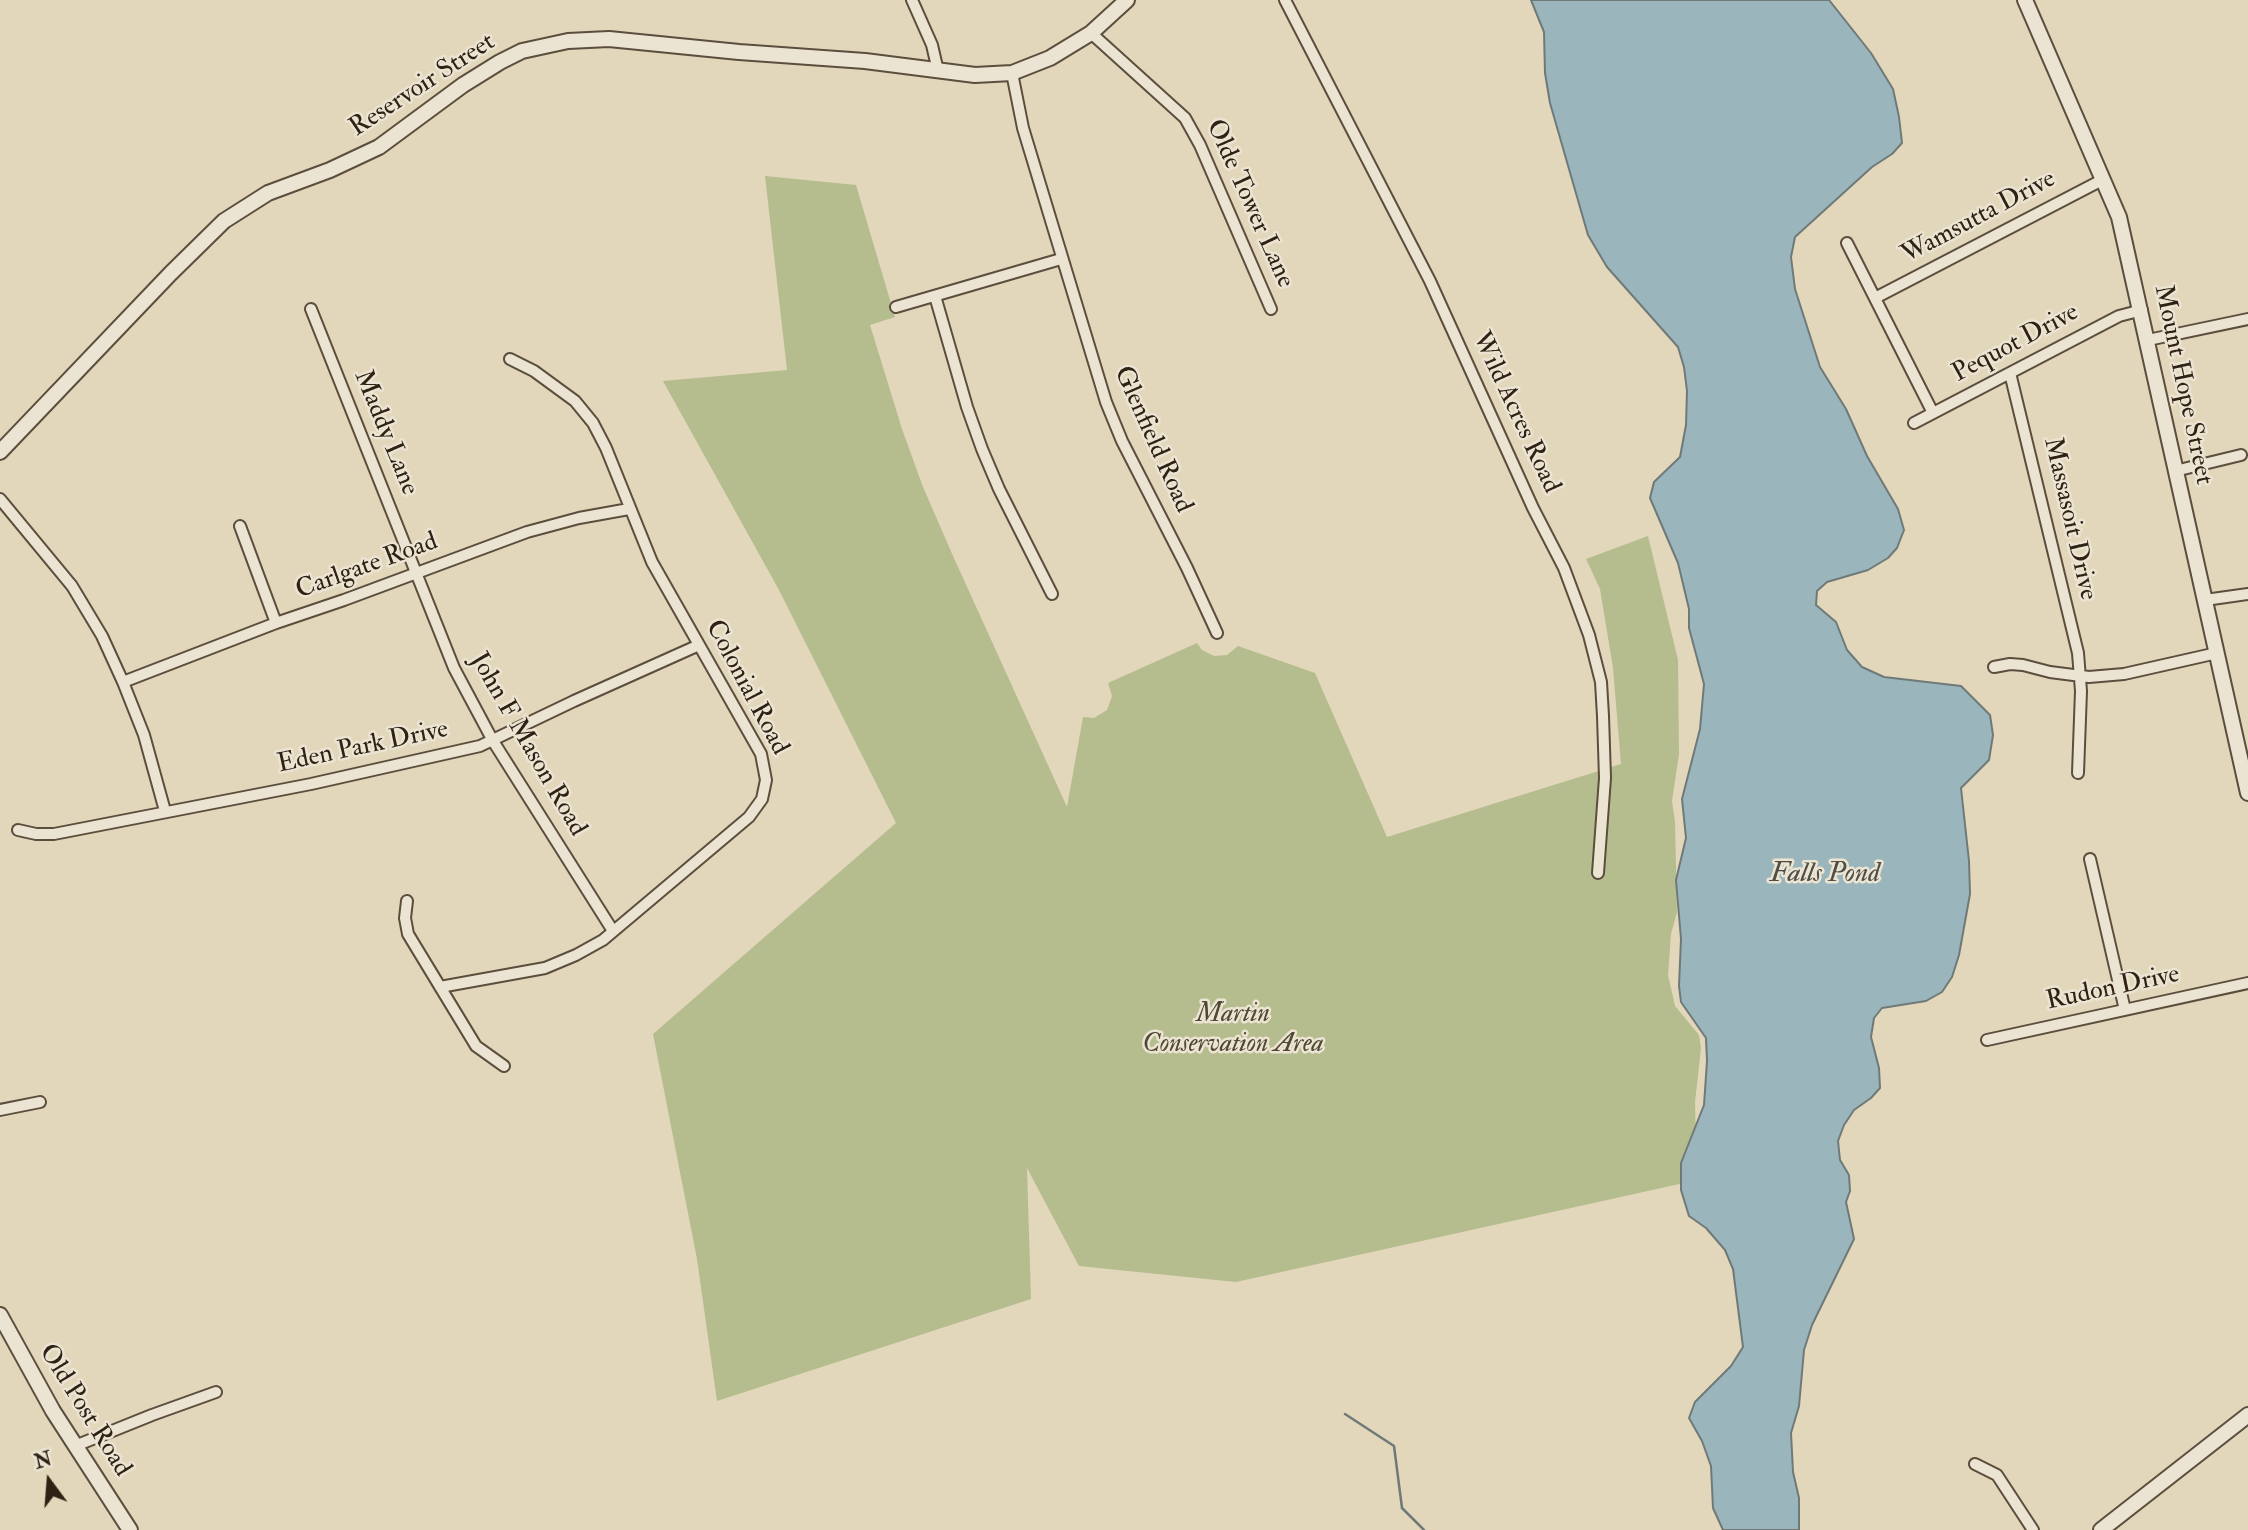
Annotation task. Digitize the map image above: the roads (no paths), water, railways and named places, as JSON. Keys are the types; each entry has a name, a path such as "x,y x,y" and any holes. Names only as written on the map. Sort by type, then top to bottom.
{"street":[{"path":"912,0 932,45 938,71"},
{"name":"Reservoir Street","path":"0,452 224,221 268,193 330,170 379,147 463,85 522,51 559,42 609,39 865,61 975,75 1012,73 1050,58 1091,33 1127,0"},
{"name":"Wild Acres Road","path":"1285,0 1430,281 1533,508 1564,568 1589,635 1601,682 1604,728 1605,778 1598,873"},
{"name":"Mount Hope Street","path":"2025,0 2119,217 2248,793"},
{"name":"Olde Tower Lane","path":"1091,33 1185,118 1200,145 1271,309"},
{"name":"Glenfield Road","path":"1012,73 1023,128 1106,402 1217,633"},
{"name":"Wamsutta Drive","path":"1875,298 2104,179"},
{"path":"1847,243 1933,413"},
{"path":"896,307 1061,259"},
{"path":"935,296 982,449 1052,594"},
{"name":"Maddy Lane","path":"312,309 415,574"},
{"name":"Pequot Drive","path":"1914,423 2119,316 2141,310"},
{"path":"2148,340 2248,320"},
{"name":"Colonial Road","path":"440,987 545,968 585,950 613,931 743,823 762,799 766,780 761,754 652,562 606,448 593,423 575,401 534,371 510,359"},
{"name":"Massasoit Drive","path":"2010,373 2078,653 2078,773"},
{"path":"2175,471 2241,456"},
{"path":"0,499 84,605 109,650 144,735 164,811"},
{"name":"Carlgate Road","path":"123,681 527,532 629,509"},
{"path":"240,526 276,623"},
{"name":"John F Mason Road","path":"415,574 454,668 493,741 613,931"},
{"path":"2205,600 2248,594"},
{"name":"Eden Park Drive","path":"18,830 54,834 366,772 493,741 699,645"},
{"path":"1994,667 2023,665 2089,677 2124,674 2217,653"},
{"path":"2090,859 2125,1010"},
{"path":"407,901 405,918 408,934 476,1046 504,1066"},
{"name":"Rudon Drive","path":"1987,1040 2248,983"},
{"path":"0,1110 40,1102"},
{"name":"Old Post Road","path":"0,1315 37,1384 130,1530"},
{"path":"75,1446 216,1392"},
{"path":"2101,1530 2248,1415"},
{"path":"1975,1464 1997,1475 2033,1530"}],"water":[{"name":"Falls Pond","path":"1531,0 1829,0 1871,53 1893,89 1899,117 1902,143 1795,237 1791,257 1795,289 1820,367 1846,409 1867,456 1898,509 1904,530 1897,548 1888,558 1868,570 1827,582 1817,591 1816,605 1836,622 1847,650 1862,667 1884,677 1961,686 1990,715 1993,735 1989,760 1961,788 1970,894 1959,955 1952,977 1942,992 1926,1001 1882,1008 1874,1018 1871,1037 1879,1068 1880,1088 1854,1110 1838,1141 1840,1160 1849,1175 1850,1191 1846,1202 1854,1239 1812,1325 1804,1350 1799,1406 1791,1433 1793,1472 1799,1498 1799,1530 1723,1530 1713,1508 1711,1466 1702,1441 1689,1418 1695,1402 1731,1366 1743,1347 1733,1269 1725,1250 1706,1228 1689,1216 1681,1190 1681,1163 1704,1105 1707,1061 1706,1038 1681,1002 1681,939 1676,880 1686,838 1682,799 1700,729 1704,684 1689,628 1689,609 1678,563 1650,498 1654,482 1680,457 1686,425 1687,391 1678,347 1607,267 1588,235 1550,103 1545,73 1544,32"}],"waterway":[{"path":"1345,1414 1394,1446 1402,1508 1424,1530"}],"park label":[{"name":"Martin Conservation Area","path":"1233,1030"}]}
